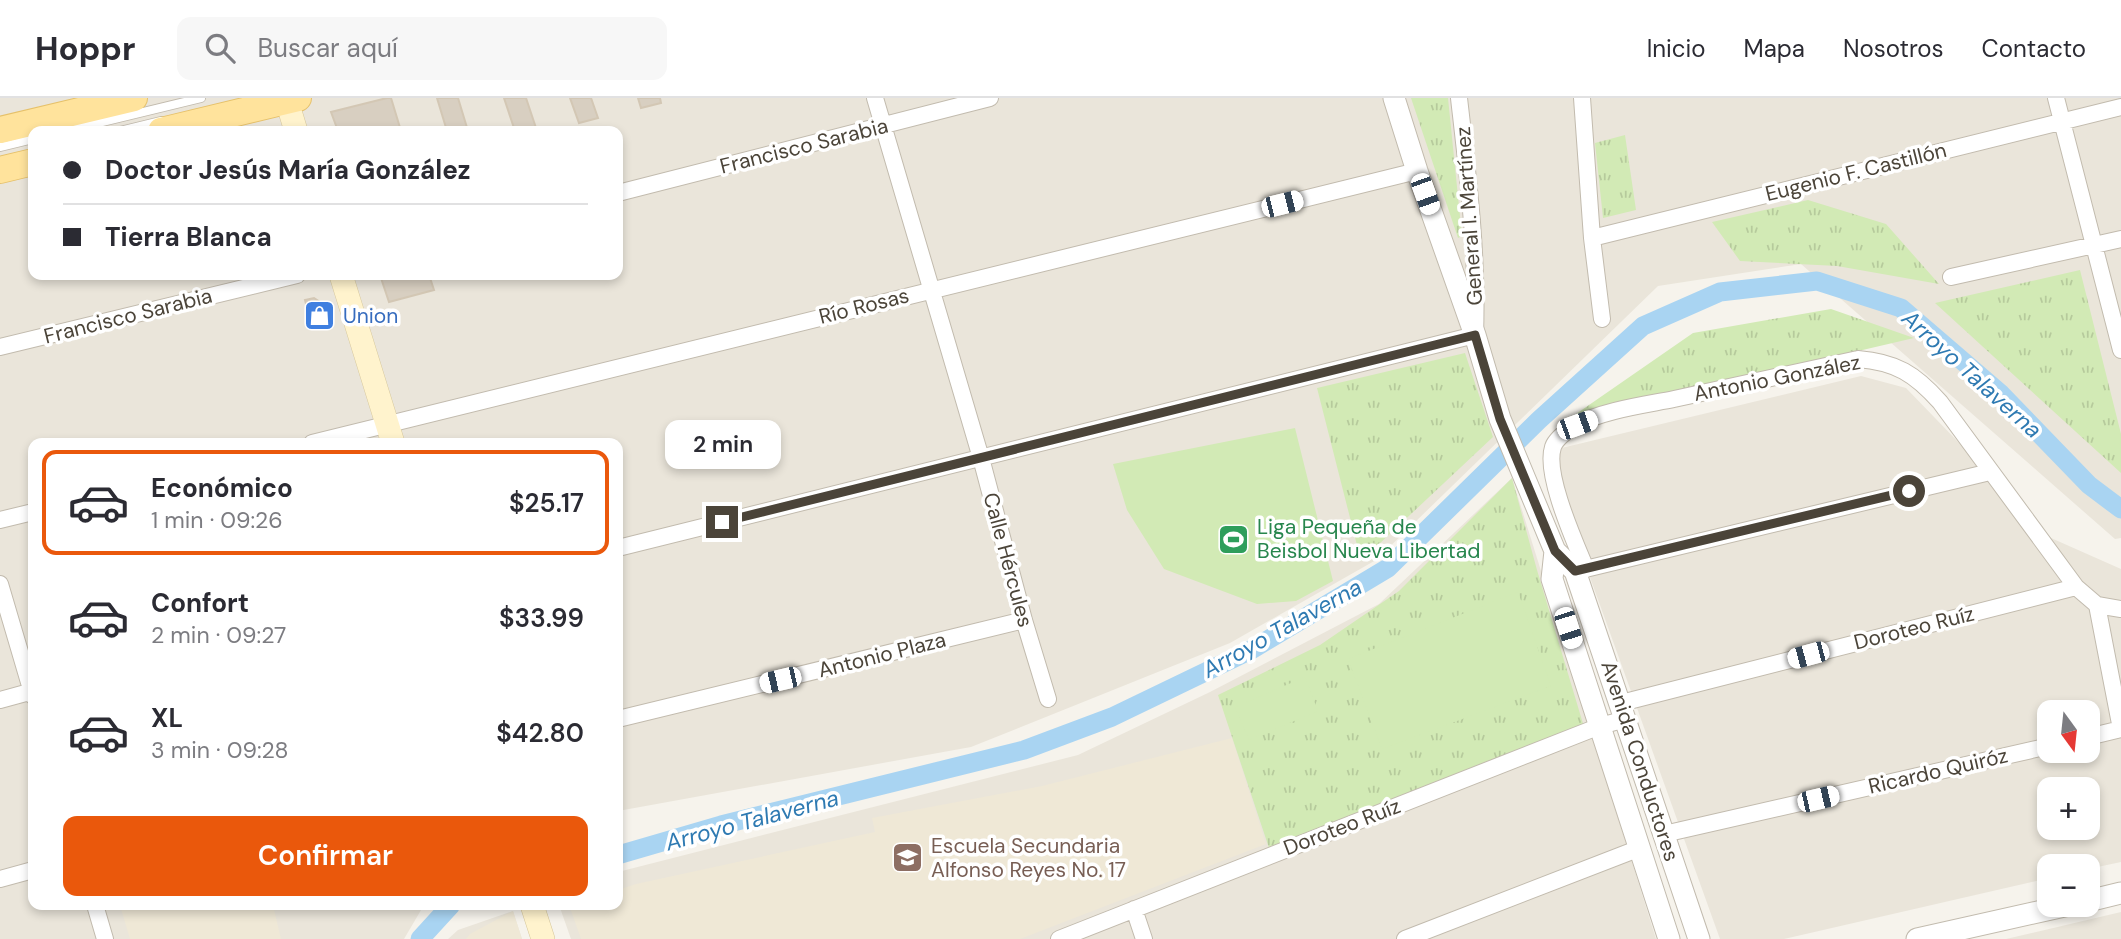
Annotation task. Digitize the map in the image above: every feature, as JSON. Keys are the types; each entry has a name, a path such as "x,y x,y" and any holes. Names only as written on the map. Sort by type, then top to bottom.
{"main road":[{"path":"0,130 134,98"},
{"path":"168,125 290,99 295,126"},
{"path":"0,170 28,163"},
{"path":"343,280 391,433"},
{"path":"534,910 544,939"}],"street":[{"name":"Calle Hércules","path":"875,98 981,458 1048,699"},
{"name":"Francisco Sarabia","path":"623,192 990,98"},
{"name":"Avenida Conductores","path":"1394,98 1475,335 1500,419 1555,551 1552,579 1669,939"},
{"name":"General I. Martínez","path":"1460,98 1474,233 1475,335"},
{"path":"1582,98 1592,237 1602,319"},
{"path":"2056,98 2121,350"},
{"name":"Eugenio F. Castillón","path":"1592,237 2121,107"},
{"name":"Río Rosas","path":"352,438 391,433 931,289 1417,171"},
{"path":"1951,277 2121,239"},
{"name":"Francisco Sarabia","path":"0,347 276,280"},
{"path":"623,547 1475,335"},
{"name":"Antonio González","path":"1581,570 1554,480 1551,456 1554,443 1577,425 1628,409 1858,359 1888,363 1924,384 2076,587"},
{"path":"1552,579 1990,472"},
{"path":"0,520 28,513"},
{"name":"Avenida Conductores","path":"1555,551 1581,570 1623,711 1699,939"},
{"path":"0,584 28,676"},
{"path":"2076,587 2097,605 2121,609"},
{"name":"Doroteo Ruíz","path":"1059,939 1600,726 1623,711 2076,587"},
{"path":"2097,605 2121,729 2100,734"},
{"name":"Antonio Plaza","path":"623,718 1024,620"},
{"path":"0,700 28,694"},
{"name":"Ricardo Quiróz","path":"1664,834 2037,749"},
{"path":"1405,939 1640,848"},
{"path":"0,879 28,871"},
{"path":"2100,898 2121,893"},
{"path":"1134,909 1144,939"},
{"path":"96,910 105,939"},
{"path":"1917,939 1958,935 2037,914"}],"lane":[{"path":"86,126 201,98"},
{"path":"0,147 28,140"},
{"path":"0,161 28,154"}],"shaded area":[{"path":"0,98 2121,98 2121,538 2115,539 1801,264 1658,286 1376,560 1230,643 971,747 623,810 623,438 28,438 28,910 421,910 404,939 0,939"},
{"path":"1861,376 1906,388 2051,538 2121,569 2121,862 2100,866 2100,854 2037,854 2037,881 1784,939 1720,939 1545,452"},
{"path":"1512,478 1656,939 571,939 561,910 623,910 623,871 1078,755 1210,692 1379,604"},
{"name":"Escuela Secundaria Alfonso Reyes No. 17","path":"1232,738 1266,844 1020,939 581,939 571,910 623,910 623,888 636,884 875,832 872,818 1042,786"},
{"path":"121,910 274,910 281,939 130,939"},
{"path":"513,911 522,939 448,939 458,930"},
{"path":"513,911 522,939 466,939 470,934"},
{"path":"2121,912 2121,939 2006,939 2100,917"}],"green space":[{"path":"1411,98 1448,98 1462,236 1458,238"},
{"path":"1625,135 1636,210 1603,218 1595,143"},
{"path":"1808,200 1886,224 1939,284 1837,266 1740,261 1712,222"},
{"path":"2080,270 2121,434 2121,473 1935,303"},
{"path":"1831,309 1914,338 1576,414 1693,333"},
{"path":"1465,353 1493,437 1361,561 1317,388"},
{"name":"Liga Pequeña de Beisbol Nueva Libertad","path":"1295,428 1333,581 1296,601 1257,604 1164,569 1127,510 1113,464"},
{"path":"1512,478 1584,727 1269,848 1218,695 1320,645 1399,591"},
{"path":"1518,592 1551,686 1382,749 1348,659"},
{"path":"1305,677 1318,711 1249,740 1235,707"}],"building":[{"path":"391,98 399,126 336,126 331,112"},
{"path":"437,98 458,98 466,126 445,126"},
{"path":"504,98 526,98 535,126 513,126"},
{"path":"570,98 591,98 598,118 579,123"},
{"path":"638,98 660,98 661,103 641,108"},
{"path":"382,280 431,280 434,290 389,302"},
{"path":"314,298 323,304 327,317 311,322 305,300"}],"waterway":[{"name":"Arroyo Talaverna","path":"623,854 721,825 1024,750 1112,717 1251,650 1388,568 1539,420 1643,326 1720,292 1817,281 1901,308 2001,394 2089,485 2121,509"},
{"name":"Arroyo Talaverna","path":"420,939 446,910"}],"place":[{"name":"Union","path":"320,316"},
{"name":"Liga Pequeña de Beisbol Nueva Libertad","path":"1234,539"},
{"name":"Escuela Secundaria Alfonso Reyes No. 17","path":"908,858"}],"route":[{"path":"722,522 1475,335 1500,419 1555,551 1575,571 1909,491"}]}
